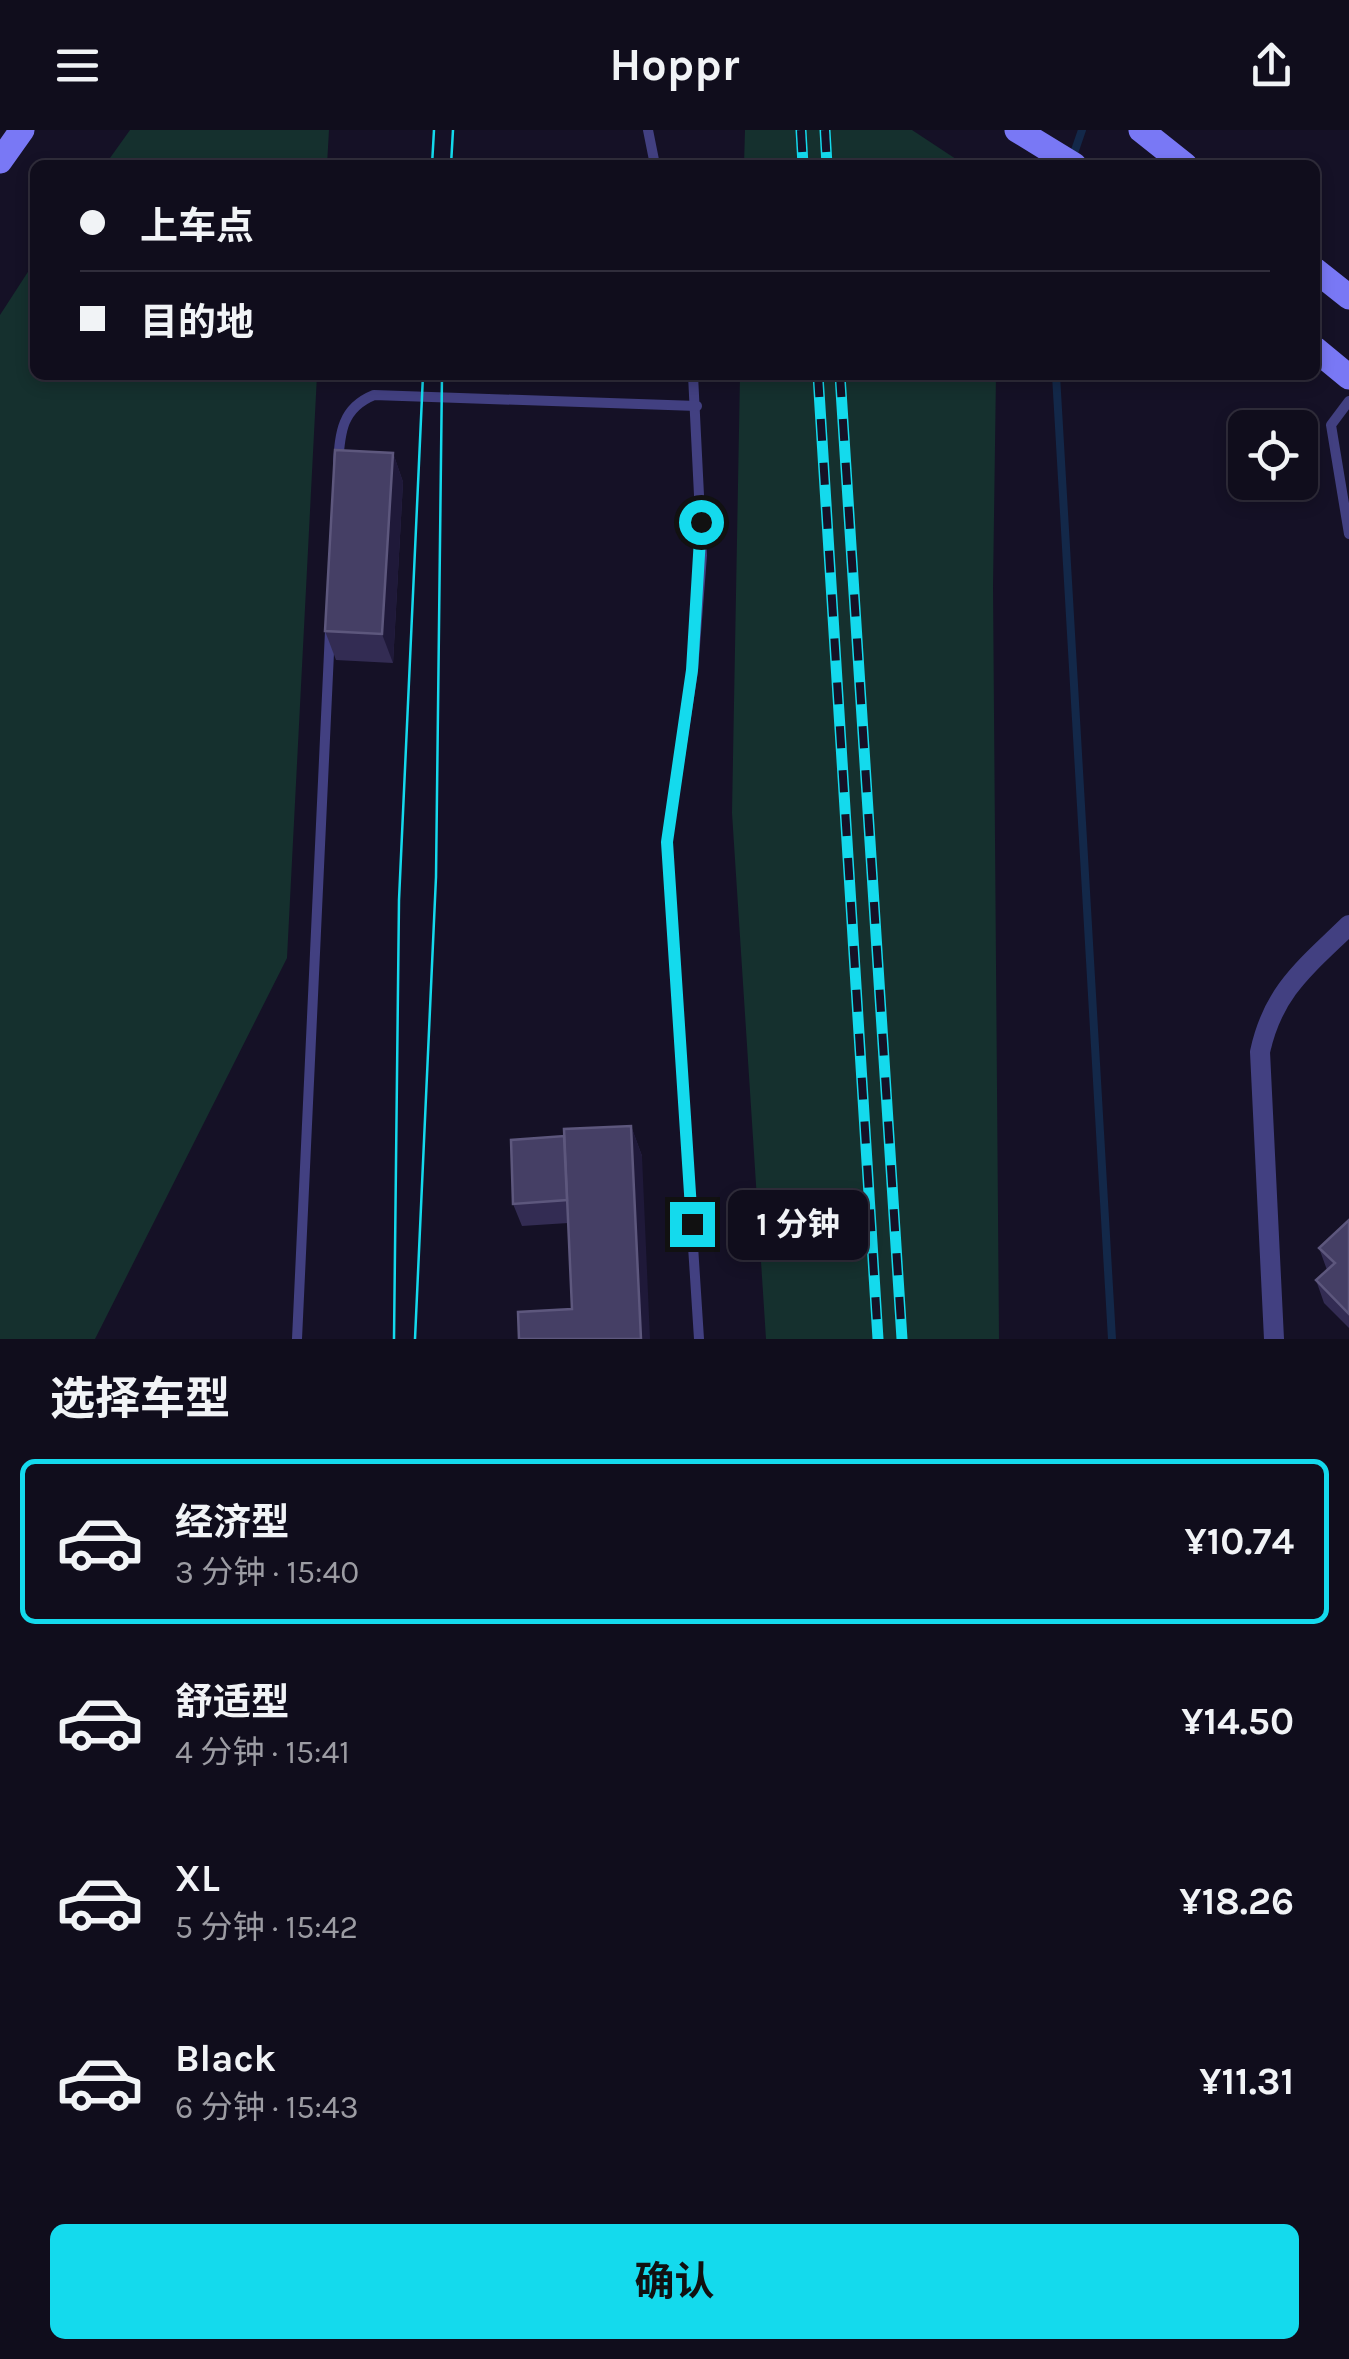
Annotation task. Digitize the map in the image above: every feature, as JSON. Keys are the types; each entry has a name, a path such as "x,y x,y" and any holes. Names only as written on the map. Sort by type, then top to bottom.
{"main road":[{"path":"0,161 22,130"},
{"path":"1141,130 1179,160"},
{"path":"1021,132 1066,160"},
{"path":"1320,274 1349,297"},
{"path":"1320,353 1349,377"}],"street":[{"path":"1274,1339 1260,1052 1268,1016 1290,981 1349,926"}],"lane":[{"path":"648,130 654,160"},
{"path":"694,380 702,556 692,670 667,842 700,1339"},
{"path":"338,476 346,416 357,402 374,395 697,406"},
{"path":"1349,401 1332,425 1349,534"},
{"path":"298,1339 331,613"}],"green space":[{"path":"130,130 329,130 327,160 109,160"},
{"path":"745,130 912,130 957,160 744,160"},
{"path":"30,269 30,380 317,380 287,958 95,1339 0,1339 0,315"},
{"path":"740,380 996,380 993,587 999,1339 766,1339 732,813"}],"building":[{"path":"335,450 393,453 382,634 325,631"},
{"path":"631,1126 641,1339 519,1339 518,1312 572,1309 564,1129"},
{"path":"564,1136 567,1200 513,1204 511,1140"},
{"path":"1349,1220 1349,1314 1316,1280 1335,1263 1319,1248"}],"waterway":[{"path":"1072,159 1082,130"},
{"path":"1056,380 1112,1339"}],"tram line":[{"path":"432,160 434,130"},
{"path":"451,160 453,130"},
{"path":"394,1339 399,900 423,380"},
{"path":"415,1339 436,877 442,380"}],"railway":[{"path":"801,130 803,160"},
{"path":"825,130 827,160"},
{"path":"818,380 878,1339"},
{"path":"840,380 902,1339"}],"route":[{"path":"692,1224 667,842 692,670 702,556 701,522"}]}
